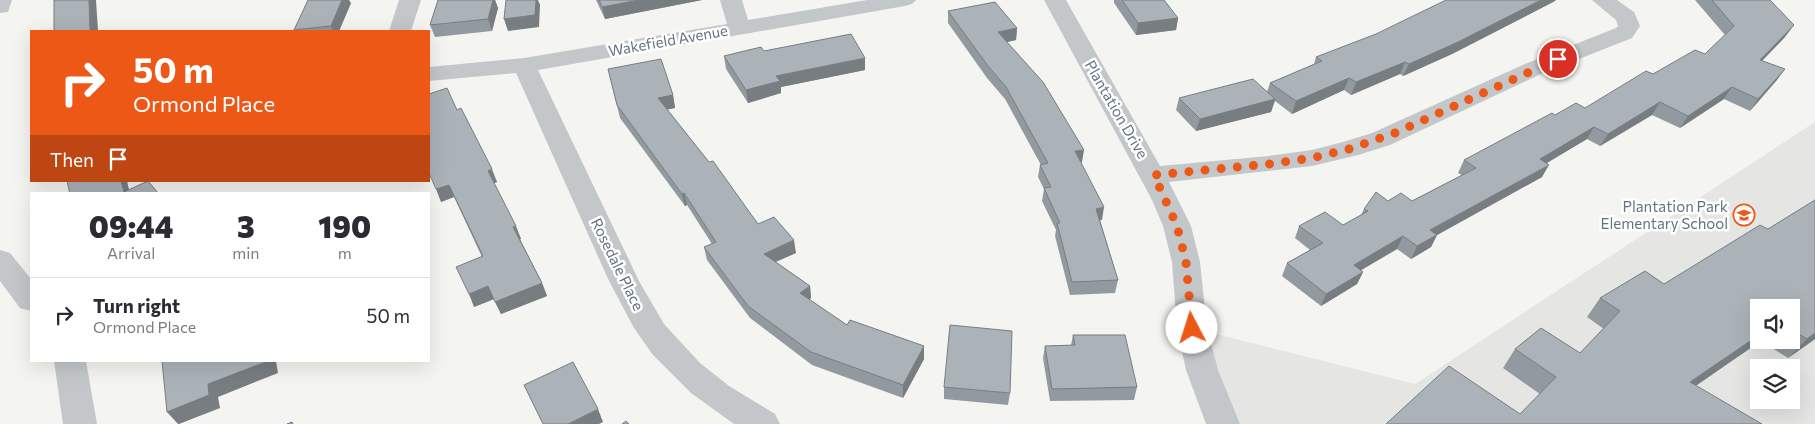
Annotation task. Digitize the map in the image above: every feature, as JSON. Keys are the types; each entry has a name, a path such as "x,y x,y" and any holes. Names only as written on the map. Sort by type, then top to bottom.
{"street":[{"path":"0,7 1,0"},
{"path":"400,30 410,0"},
{"path":"731,0 739,28"},
{"name":"Wakefield Avenue","path":"430,74 524,65 905,0"},
{"name":"Plantation Drive","path":"1055,0 1154,175 1177,226 1186,262 1192,328 1202,370 1222,424"},
{"path":"1154,175 1312,158 1381,139 1533,69 1624,33 1629,26 1626,18 1603,0"},
{"name":"Rosedale Place","path":"524,65 612,256 653,332 676,359 708,388 741,412 763,424"},
{"path":"0,260 30,299"},
{"path":"70,362 80,424"}],"shaded area":[{"name":"Plantation Park Elementary School","path":"1815,122 1815,424 1223,424 1192,328 1415,384"}],"building":[{"path":"54,0 89,0 90,30 54,30"},
{"path":"308,0 342,0 331,26 294,30"},
{"path":"438,0 493,0 488,19 430,25"},
{"path":"506,0 536,0 535,15 504,19"},
{"path":"599,0 639,0 602,7"},
{"path":"1122,0 1164,0 1178,18 1138,23"},
{"path":"1446,0 1541,0 1458,42 1409,64 1405,62 1356,82 1349,78 1296,101 1270,83 1322,61 1316,57 1376,34"},
{"path":"1712,0 1770,0 1794,25 1760,60 1785,69 1758,99 1732,87 1688,116 1660,102 1608,134 1594,127 1540,159 1549,165 1430,230 1437,235 1417,246 1403,236 1354,265 1363,272 1326,294 1287,263 1323,243 1299,226 1325,212 1343,225 1368,211 1364,209 1376,192 1388,201 1401,193 1412,201 1476,168 1464,160 1552,113 1555,115 1576,103 1585,108 1646,71 1653,74 1695,50 1705,54 1734,26"},
{"path":"995,2 1017,28 998,32 1043,82 1084,150 1075,151 1104,207 1096,209 1118,280 1072,282 1057,223 1060,223 1044,188 1051,187 1040,165 1048,163 1006,87 988,66 948,11"},
{"path":"851,34 865,58 776,76 780,81 746,90 724,56 761,47 764,51"},
{"path":"661,59 673,95 658,98 709,162 713,161 758,224 774,217 794,240 764,254 810,286 800,293 847,325 850,320 924,346 903,385 811,352 748,306 704,247 716,242 684,193 682,194 617,105 608,69"},
{"path":"1253,79 1275,99 1200,119 1179,98"},
{"path":"447,88 457,110 461,108 492,169 488,171 516,226 513,227 542,283 495,302 488,286 469,294 456,267 483,256 449,185 436,189 430,175 430,94"},
{"path":"67,182 121,182 124,192 70,192"},
{"path":"146,182 149,182 157,192 124,192"},
{"path":"1815,200 1815,333 1807,339 1800,335 1800,299 1750,299 1750,341 1690,382 1762,424 1386,424 1449,366 1520,414 1556,377 1515,349 1541,328 1580,353 1620,311 1600,298 1645,271 1664,284 1760,225 1768,229"},
{"path":"950,325 1012,331 1010,393 944,387"},
{"path":"1073,335 1125,335 1137,387 1052,389 1045,346 1075,345"},
{"path":"162,362 265,362 208,384 209,395 167,412"},
{"path":"573,362 598,409 568,424 543,424 524,385"}],"place":[{"name":"Plantation Park Elementary School","path":"1744,215"}],"route":[{"path":"1192,328 1186,262 1177,226 1154,175 1269,164 1312,158 1349,149 1381,139 1409,127 1558,59"}]}
